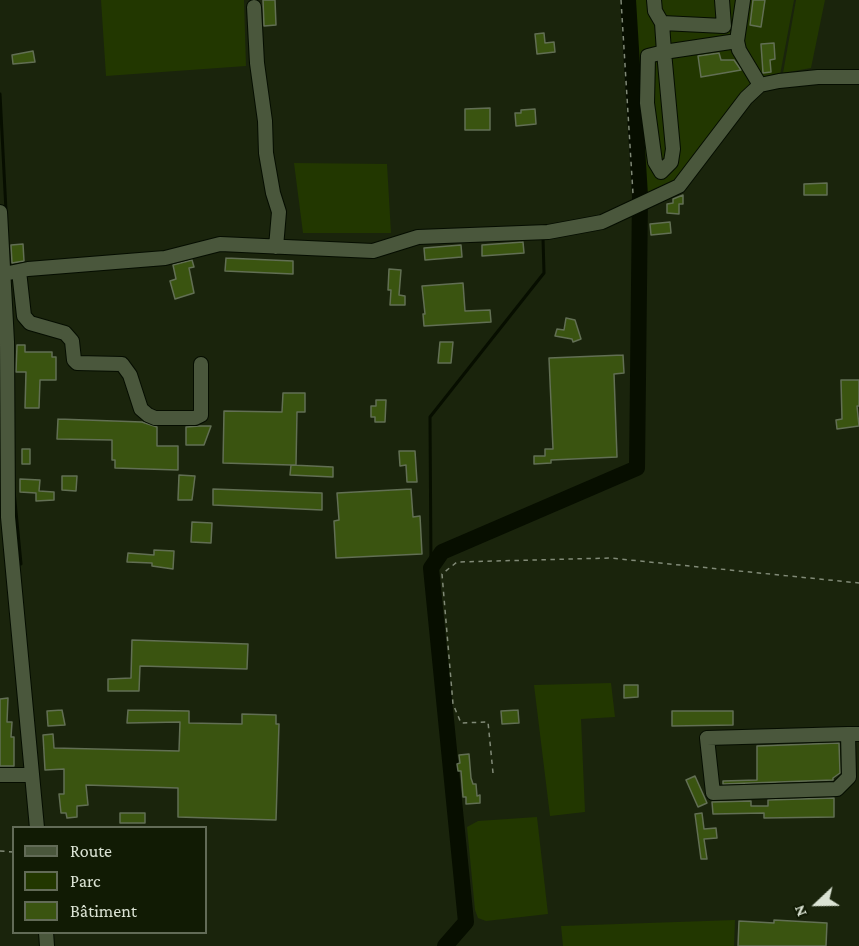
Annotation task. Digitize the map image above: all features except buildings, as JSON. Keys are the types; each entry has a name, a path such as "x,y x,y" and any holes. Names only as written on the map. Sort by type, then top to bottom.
{"street":[{"path":"654,0 655,11 662,23 664,52 673,149 670,162 661,172 655,162 647,102 648,56 664,52 737,41"},
{"path":"662,23 723,26 722,0"},
{"path":"743,0 737,41 739,50 760,85"},
{"path":"254,7 266,153 279,212 276,247"},
{"path":"4,274 165,258 220,244 373,251 418,237 548,232 602,222 679,186 746,98 760,85 818,77 859,77"},
{"path":"0,212 4,274 8,517 28,775 37,826"},
{"path":"19,271 24,316 30,323 65,333 72,340 77,363 122,364 130,375 141,409 148,415 155,418 195,418 201,415 201,364"},
{"path":"854,734 849,777 837,789 713,793 707,738 854,734"},
{"path":"0,775 28,775"}],"path":[{"path":"621,0 640,205"},
{"path":"493,773 488,722 461,723 453,704 442,574 457,562 610,558 859,583"}],"green space":[{"path":"101,0 244,0 246,66 106,76"},
{"path":"634,0 794,0 780,75 758,83 679,182 646,194"},
{"path":"796,0 825,0 811,68 783,73"},
{"path":"294,163 387,164 391,233 303,233"},
{"path":"611,683 615,717 581,719 585,812 550,816 534,685"},
{"path":"537,817 548,914 486,921 478,918 475,910 467,827 478,821"},
{"path":"735,920 734,946 563,946 561,926"}],"waterway":[{"path":"445,946 466,922 431,568 442,552 637,468 640,196 628,0"},
{"path":"0,94 6,211"},
{"path":"431,568 430,417 544,273 543,238"},
{"path":"0,391 1,419"},
{"path":"14,491 21,564"}]}
